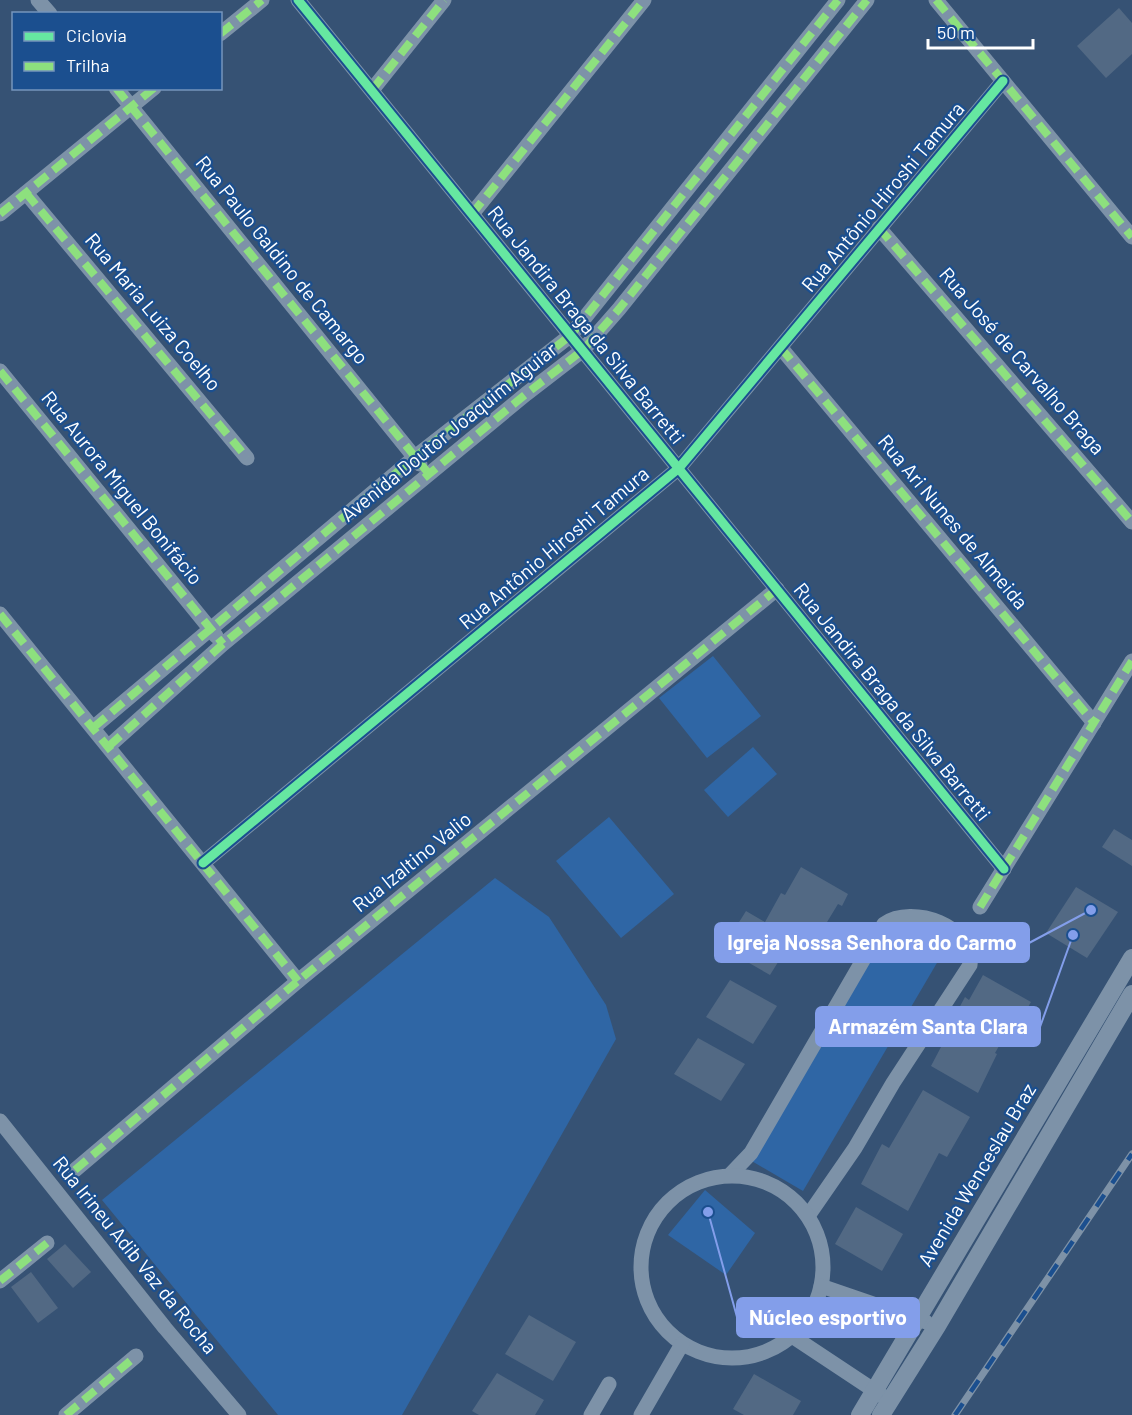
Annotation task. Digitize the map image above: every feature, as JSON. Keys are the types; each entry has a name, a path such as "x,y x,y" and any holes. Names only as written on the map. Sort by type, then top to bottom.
{"street":[{"path":"38,0 48,12"},
{"path":"222,32 262,0"},
{"name":"Rua Jandira Braga da Silva Barretti","path":"298,0 1004,868"},
{"path":"372,90 444,0"},
{"path":"472,214 644,0"},
{"name":"Avenida Doutor Joaquim Aguiar","path":"94,727 415,458 571,335 838,0"},
{"name":"Avenida Doutor Joaquim Aguiar","path":"109,746 224,644 583,350 619,309 867,0"},
{"path":"936,0 1132,237"},
{"name":"Rua Antônio Hiroshi Tamura","path":"203,863 679,468 1003,81"},
{"name":"Rua Paulo Galdino de Camargo","path":"118,90 429,474"},
{"path":"0,214 152,90"},
{"name":"Rua Maria Luiza Coelho","path":"26,194 247,458"},
{"name":"Rua José de Carvalho Braga","path":"879,228 1132,522"},
{"name":"Rua Ari Nunes de Almeida","path":"781,348 1094,723"},
{"name":"Rua Aurora Miguel Bonifácio","path":"0,371 211,631 224,644"},
{"name":"Rua Izaltino Valio","path":"75,1170 298,981 777,589"},
{"path":"0,614 298,981"},
{"path":"980,907 1132,661"},
{"path":"730,1175 751,1154 884,924 891,919 910,915 944,925 967,945 971,954 970,965 893,1083 855,1148 808,1216"},
{"name":"Avenida Wenceslau Braz","path":"886,1408 937,1326 1066,1088 1132,958"},
{"name":"Avenida Wenceslau Braz","path":"860,1415 916,1318 1066,1088 1127,1009 1132,994"},
{"name":"Rua Irineu Adib Vaz da Rocha","path":"0,1121 165,1328 239,1415"},
{"path":"730,1175 756,1178 780,1188 800,1205 808,1216 823,1250 824,1276 818,1300 805,1322 792,1336 765,1352 737,1359 708,1356 682,1344 660,1325 646,1300 640,1271 643,1242 656,1216 676,1195 701,1180 730,1175"},
{"path":"0,1281 46,1243"},
{"path":"821,1286 937,1326"},
{"path":"792,1336 873,1392 886,1408"},
{"path":"641,1415 682,1344"},
{"path":"66,1415 136,1356"},
{"path":"591,1415 609,1384"}],"shaded area":[{"path":"713,656 761,716 707,758 659,698"},
{"path":"753,747 777,774 728,817 704,790"},
{"path":"609,817 674,894 621,938 556,861"},
{"path":"495,878 549,917 606,1005 616,1039 402,1415 278,1415 102,1200"},
{"path":"889,925 941,956 803,1191 750,1160"},
{"path":"705,1190 755,1233 726,1275 668,1235"}],"building":[{"path":"1119,8 1132,23 1132,54 1106,78 1077,46"},
{"path":"1114,829 1132,840 1132,866 1102,847"},
{"path":"801,867 848,894 842,906 838,904 821,932 803,922 770,975 723,948 746,911 765,922 781,893 785,895"},
{"path":"1076,887 1118,912 1087,958 1046,933"},
{"path":"983,975 1031,1002 1024,1014 1019,1011 995,1053 997,1054 978,1093 931,1066 965,997 969,1000"},
{"path":"730,980 777,1006 753,1044 706,1017"},
{"path":"698,1038 745,1064 721,1101 674,1074"},
{"path":"923,1090 970,1117 947,1157 939,1153 908,1211 861,1184 882,1144 889,1148"},
{"path":"856,1207 903,1234 882,1271 835,1244"},
{"path":"65,1244 91,1272 73,1288 47,1259"},
{"path":"31,1272 58,1308 38,1323 11,1287"},
{"path":"529,1315 576,1342 553,1381 505,1354"},
{"path":"497,1373 544,1400 535,1415 479,1415 472,1411"},
{"path":"754,1374 801,1401 793,1415 744,1415 733,1409"}],"railway":[{"path":"955,1415 1132,1154"}],"marked path":[{"path":"222,32 262,0"},
{"path":"372,90 444,0"},
{"path":"472,214 644,0"},
{"path":"94,727 415,457 571,335 838,0"},
{"path":"109,746 223,644 526,394 583,350 619,309 867,0"},
{"path":"936,0 1132,237"},
{"path":"118,90 429,474"},
{"path":"0,214 152,90"},
{"path":"26,193 247,458"},
{"path":"879,228 1132,522"},
{"path":"781,348 1094,723"},
{"path":"0,371 223,644"},
{"path":"75,1170 298,981 777,589"},
{"path":"0,614 298,981"},
{"path":"980,907 1132,661"},
{"path":"0,1281 47,1243"},
{"path":"66,1415 136,1356"}],"cycle path":[{"path":"298,0 1004,869"},
{"path":"203,863 679,468 1003,81"}],"place":[{"name":"Igreja Nossa Senhora do Carmo","path":"1091,910"},
{"name":"Armazém Santa Clara","path":"1073,935"},
{"name":"Núcleo esportivo","path":"708,1212"}]}
